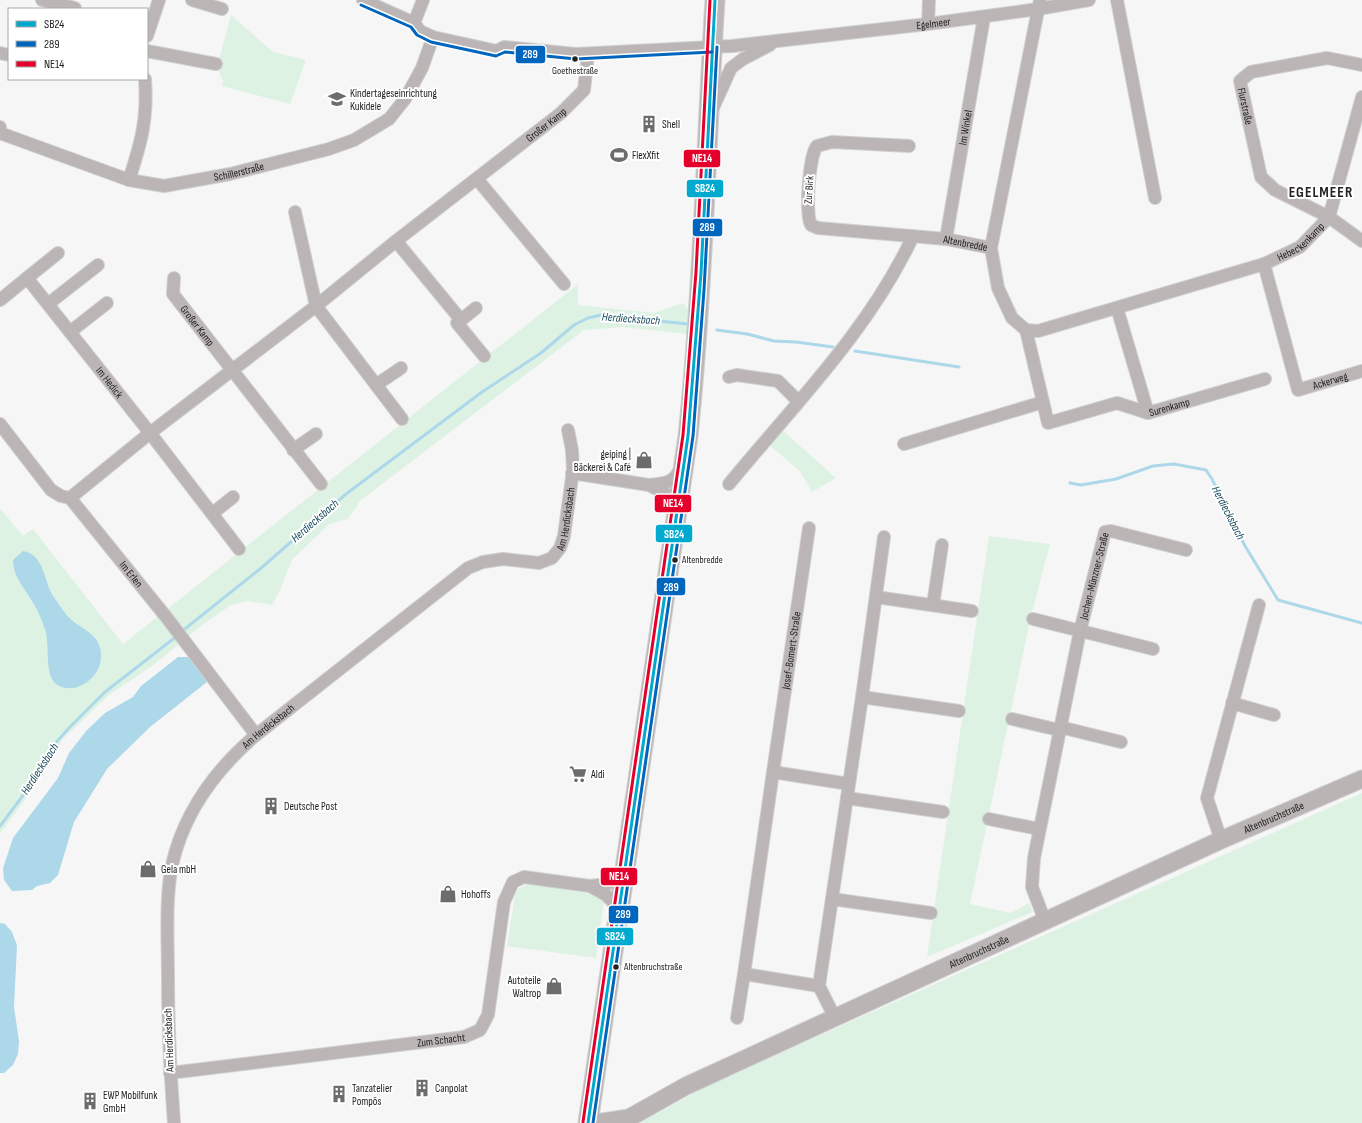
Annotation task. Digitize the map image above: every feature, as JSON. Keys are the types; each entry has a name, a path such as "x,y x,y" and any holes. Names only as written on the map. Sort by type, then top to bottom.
{"main road":[{"path":"588,1123 678,507 696,356 715,0"}],"street":[{"path":"42,0 75,8"},
{"path":"148,33 159,0"},
{"path":"192,0 222,9"},
{"path":"363,0 414,23 420,31 434,37 497,51 504,47 555,54 588,54 712,47"},
{"path":"414,23 423,0"},
{"path":"928,24 929,0"},
{"name":"Egelmeer","path":"712,47 777,42 928,24 984,16 1039,5 1089,0"},
{"path":"1117,0 1155,198"},
{"name":"Altenbredde","path":"913,236 946,239 991,248 1039,5"},
{"name":"Im Winkel","path":"946,239 984,16"},
{"name":"Schillerstraße","path":"2,132 129,180 164,186 245,170 329,149 354,140 389,119 405,99 422,68 434,37"},
{"name":"Egelmeer","path":"709,117 731,68 743,59 777,42"},
{"path":"148,51 216,64"},
{"name":"Großer Kamp","path":"70,498 232,369 316,306 396,240 477,180 561,113 584,90 588,54"},
{"name":"Flurstraße","path":"1329,217 1275,190 1261,177 1240,81 1252,72 1327,58 1362,65"},
{"path":"129,180 145,126 147,100 145,80"},
{"name":"Hebeckenkamp","path":"1026,330 1038,331 1264,264 1300,247 1329,217 1362,97"},
{"path":"0,145 2,132"},
{"name":"Zur Birk","path":"909,146 832,142 817,146 812,154 808,214 811,225 818,228 913,236"},
{"path":"477,180 564,284"},
{"path":"295,212 316,306 402,419"},
{"path":"1329,217 1362,241"},
{"path":"729,484 839,354 900,265 913,236"},
{"path":"396,240 461,320"},
{"path":"991,248 998,288 1012,318 1026,330"},
{"path":"0,300 58,253"},
{"name":"Hebeckenkamp","path":"1264,264 1298,390"},
{"path":"48,304 98,266"},
{"name":"Im Hedick","path":"28,278 150,433"},
{"name":"Großer Kamp","path":"174,278 174,294 321,484"},
{"path":"70,332 107,303"},
{"path":"476,308 457,323 484,356"},
{"path":"1117,308 1148,413"},
{"name":"Surenkamp","path":"1026,330 1048,423 1116,403 1148,413 1265,379"},
{"path":"376,385 401,368"},
{"name":"Ackerweg","path":"1298,390 1362,371"},
{"path":"729,377 737,375 778,381 798,401"},
{"path":"904,444 1043,402"},
{"name":"Im Erlen","path":"0,424 51,490 61,496 70,498 183,639 256,735"},
{"name":"Am Herdicksbach","path":"174,1123 170,1073 167,920 172,866 184,830 200,796 236,753 256,735 468,568 483,562 503,559 539,563 552,558 560,548 564,536 572,472 572,450 568,430"},
{"path":"150,433 213,513 239,549"},
{"path":"294,450 316,434"},
{"name":"Am Herdicksbach","path":"648,485 669,482 677,476 684,460"},
{"name":"Am Herdicksbach","path":"572,472 648,485 668,495 678,507"},
{"path":"213,513 233,497"},
{"name":"Josef-Bomert-Straße","path":"738,1018 809,528"},
{"name":"Jochen-Münzner-Straße","path":"1045,921 1032,887 1032,873 1039,829 1080,631 1105,532 1111,531 1186,550"},
{"path":"835,1018 818,986 862,697 884,537"},
{"path":"933,605 942,545"},
{"path":"876,597 972,611"},
{"path":"1221,840 1207,798 1259,605"},
{"name":"Jochen-Münzner-Straße","path":"1033,619 1153,649"},
{"path":"862,697 959,711"},
{"path":"1232,703 1274,715"},
{"path":"1012,719 1121,742"},
{"path":"774,772 849,784"},
{"name":"Altenbruchstraße","path":"596,1123 629,1118 686,1086 1221,840 1362,779"},
{"path":"847,798 943,812"},
{"path":"989,819 1039,829"},
{"name":"Zum Schacht","path":"170,1073 464,1037 480,1030 488,1015 504,902 513,882 524,878 590,886 607,884 624,873"},
{"name":"Zum Schacht","path":"590,886 606,895 619,908"},
{"path":"832,899 931,913"},
{"path":"744,974 818,986"}],"green space":[{"path":"231,15 273,52 306,60 290,104 222,86 223,81 217,67"},
{"path":"578,284 578,305 654,313 683,303 689,313 688,334 623,327 584,330 361,500 348,519 329,524 292,560 280,590 272,605 248,601 231,605 201,626 155,664 109,695 63,739 42,776 0,834 0,508 23,536 33,529 123,644"},
{"path":"782,430 836,478 812,492 800,471 769,445"},
{"path":"989,536 1050,544 1031,616 970,904 1011,913 1029,903 1033,912 927,957"},
{"path":"1362,793 1362,1123 640,1123 709,1085"},
{"path":"530,884 592,894 599,896 604,901 596,958 507,946 515,895 519,888"}],"water":[{"path":"23,551 36,558 43,570 51,593 66,614 71,620 94,636 99,646 101,659 97,671 93,677 79,686 73,688 62,687 56,684 52,679 45,629 37,609 22,585 13,566 13,560"},
{"path":"178,657 189,657 199,668 207,682 150,727 107,769 74,822 58,875 50,883 37,886 32,890 12,891 4,880 3,868 13,838 58,778 69,753 87,730 105,713 133,697 141,686"},
{"path":"0,923 5,924 12,932 17,945 14,1007 19,1041 18,1054 13,1065 4,1073 0,1073"}],"waterway":[{"name":"Herdiecksbach","path":"181,632 260,569 346,494 482,392 541,353 574,325 588,318 601,315 688,324"},
{"name":"Herdiecksbach","path":"717,330 747,334 774,341 796,342 833,347"},
{"name":"Herdiecksbach","path":"855,351 959,367"},
{"name":"Herdiecksbach","path":"1070,483 1081,485 1116,479 1153,466 1174,464 1206,470 1212,479 1245,546 1278,600 1362,623"},
{"name":"Herdiecksbach","path":"0,826 39,774 52,747 69,728 105,692 177,636"}],"transit line":[{"name":"NE14","path":"583,1122 683,435 696,272 710,0"},
{"name":"SB24","path":"588,1123 688,436 701,273 715,0"},
{"name":"289","path":"361,5 411,27 417,35 431,42 496,56 505,52 576,59 712,52"},
{"name":"289","path":"593,1123 693,436 704,290 717,47"}],"place":[{"name":"Goethestraße","path":"575,59"},
{"name":"Kindertageseinrichtung Kukidele","path":"337,99"},
{"name":"Shell","path":"649,124"},
{"name":"FlexXfit","path":"619,155"},
{"name":"geiping | Bäckerei & Café","path":"644,460"},
{"name":"Altenbredde","path":"675,560"},
{"name":"Aldi","path":"578,774"},
{"name":"Deutsche Post","path":"271,806"},
{"name":"Gela mbH","path":"148,869"},
{"name":"Hohoffs","path":"448,894"},
{"name":"Altenbruchstraße","path":"616,967"},
{"name":"Autoteile Waltrop","path":"554,986"},
{"name":"Canpolat","path":"422,1088"},
{"name":"Tanzatelier Pompös","path":"339,1094"},
{"name":"EWP Mobilfunk GmbH","path":"90,1101"}],"district":[{"name":"EGELMEER","path":"1321,192"}]}
